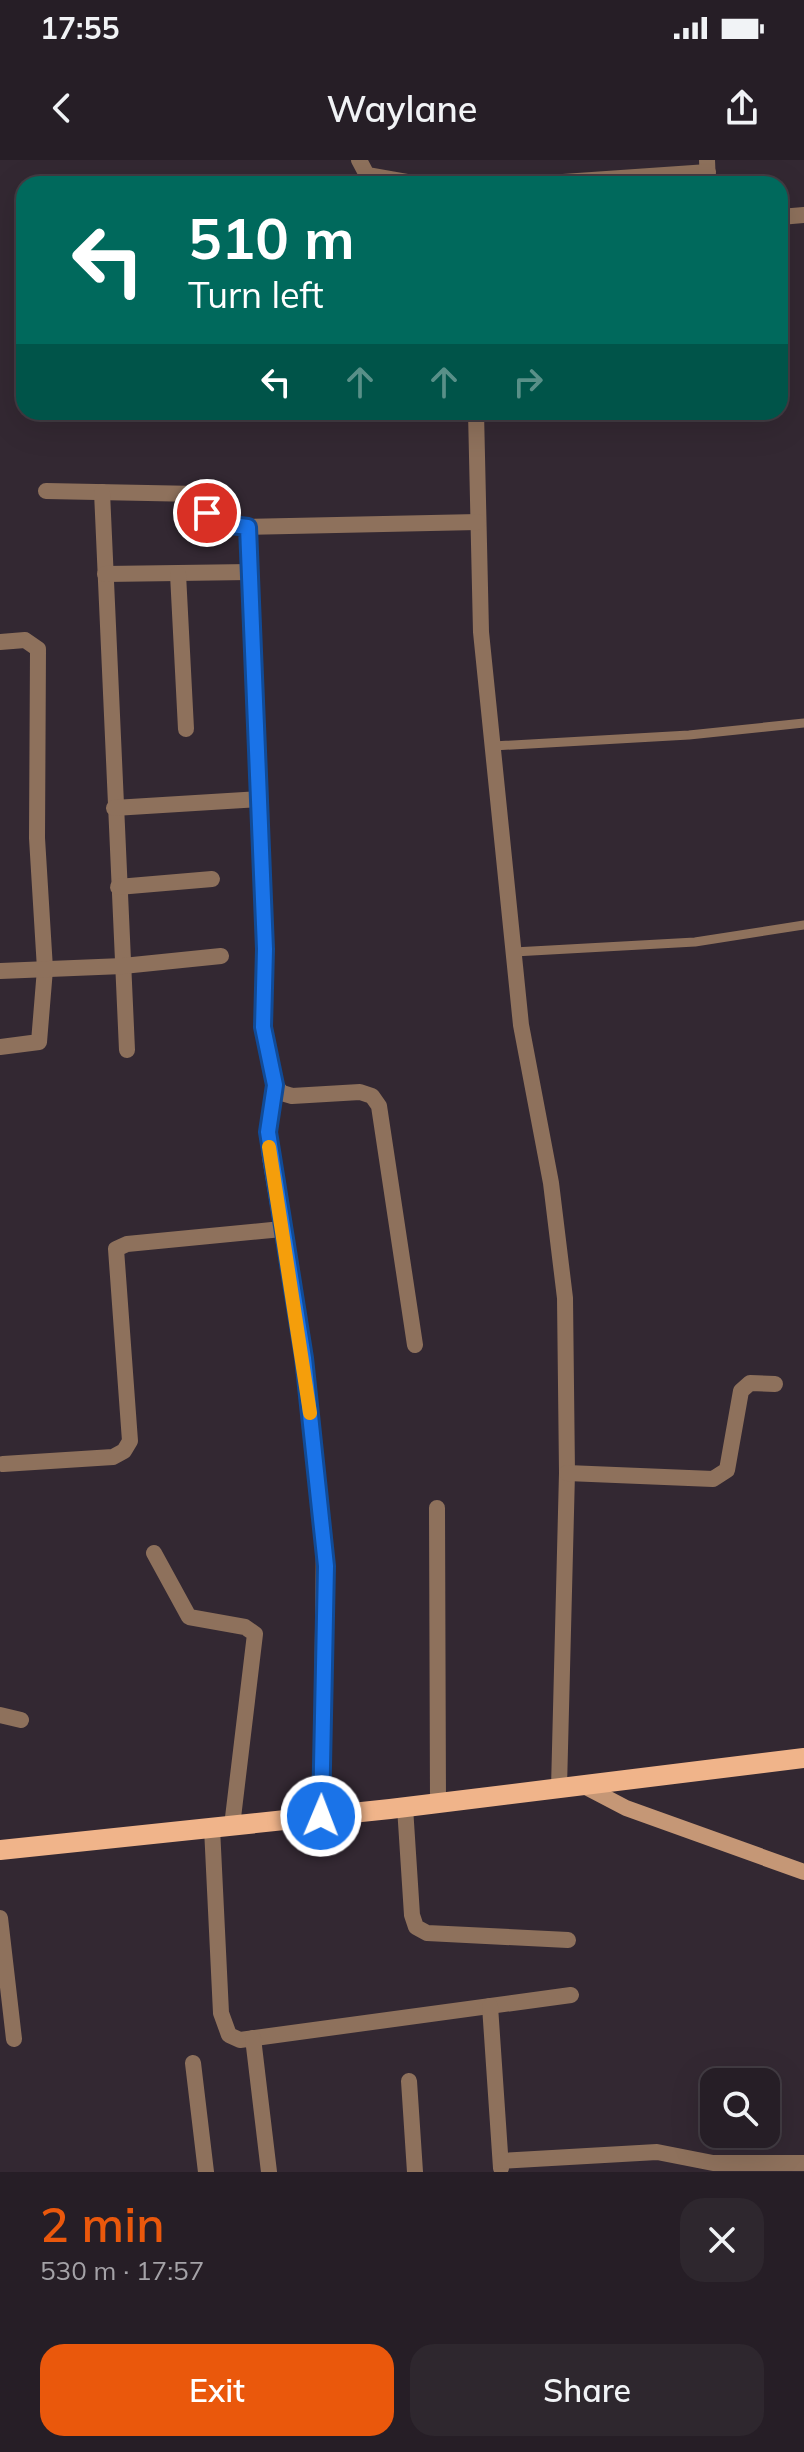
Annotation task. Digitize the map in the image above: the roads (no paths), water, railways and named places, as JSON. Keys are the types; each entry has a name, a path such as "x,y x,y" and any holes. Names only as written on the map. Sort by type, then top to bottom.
{"main road":[{"path":"0,1850 405,1807 804,1758"}],"street":[{"path":"359,160 367,175 373,176"},
{"path":"650,176 708,172"},
{"path":"476,420 481,632 521,1025 551,1183 565,1298 567,1473 559,1788"},
{"path":"46,491 198,494 207,503 209,520 248,527 478,522"},
{"path":"102,492 127,1050"},
{"path":"248,527 265,949 263,1027 275,1085 268,1132 304,1358 324,1535 321,1816"},
{"path":"105,574 250,572"},
{"path":"178,574 186,729"},
{"path":"0,642 25,640 38,649 37,838 45,969 39,1042 32,1046 0,1047"},
{"path":"114,808 259,799"},
{"path":"118,887 212,879"},
{"path":"0,971 123,966 221,956"},
{"path":"275,1085 282,1093 292,1096 360,1092 372,1096 379,1106 415,1345"},
{"path":"3,1464 113,1457 124,1451 130,1441 116,1249 127,1244 282,1229"},
{"path":"567,1473 721,1477 727,1470 741,1391 750,1383 775,1384"},
{"path":"437,1508 438,1803"},
{"path":"154,1553 189,1617 245,1627 255,1634 222,1827 224,2027 229,2035 240,2040 571,1995"},
{"path":"0,1715 21,1720"},
{"path":"582,1785 626,1808 804,1872"},
{"path":"405,1807 412,1915 416,1927 427,1933 568,1940"},
{"path":"0,1918 14,2039"},
{"path":"490,2006 501,2166 601,2163 657,2152 713,2163 804,2163"},
{"path":"253,2038 269,2172"},
{"path":"193,2063 206,2172"},
{"path":"409,2081 415,2172"}],"lane":[{"path":"493,746 689,735 804,723"},
{"path":"514,952 695,942 804,925"}]}
